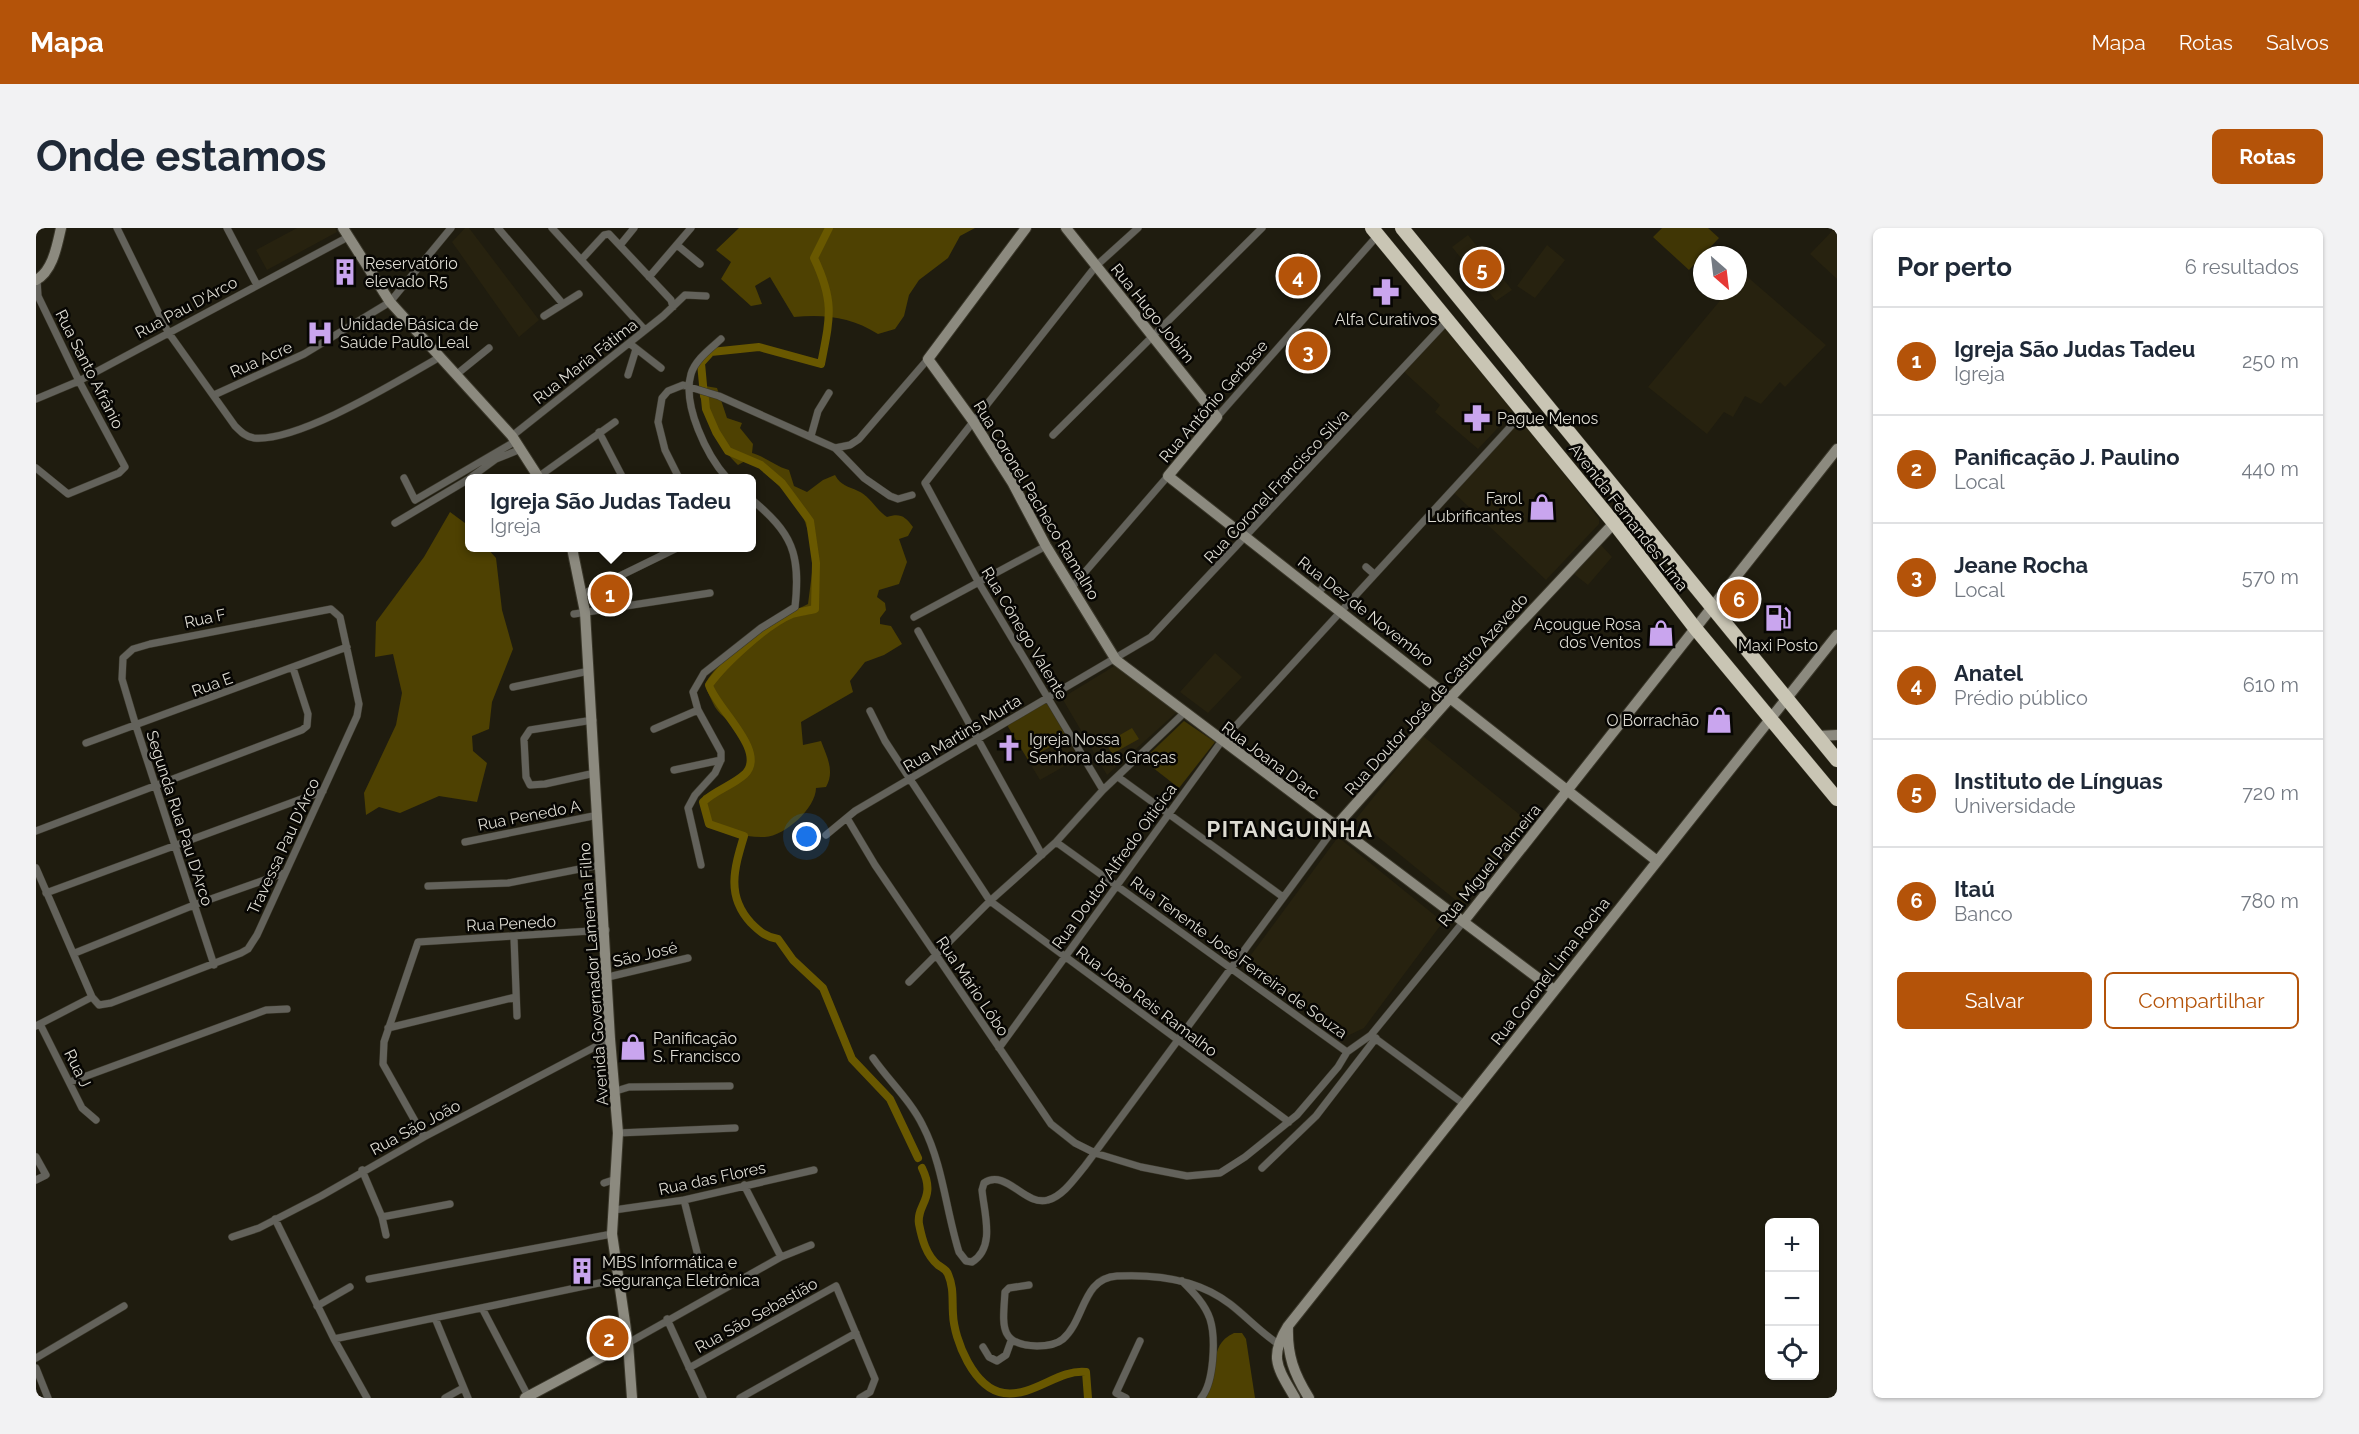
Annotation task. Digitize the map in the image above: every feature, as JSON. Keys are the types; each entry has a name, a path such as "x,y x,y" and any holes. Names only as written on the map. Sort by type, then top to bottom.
{"highway":[{"name":"Avenida Fernandes Lima","path":"1402,228 1837,760"},
{"name":"Avenida Fernandes Lima","path":"1375,232 1614,523 1695,628 1837,798"}],"street":[{"path":"37,279 50,265 61,228"},
{"path":"117,228 168,332 239,430 248,436 256,438 279,435 333,415 440,357"},
{"path":"227,228 257,285"},
{"name":"Rua Acre","path":"214,395 304,354 390,302 451,228"},
{"path":"498,228 563,304"},
{"path":"552,228 645,330"},
{"path":"621,244 634,228"},
{"path":"649,277 691,228"},
{"path":"835,448 850,446 859,439 928,358 1026,228"},
{"name":"Rua Hugo Jobim","path":"1066,228 1217,417"},
{"path":"973,421 1096,266 1138,228"},
{"path":"1053,435 1262,228"},
{"name":"Rua Antônio Gerbase","path":"1072,587 1375,232"},
{"path":"346,233 390,302 516,442 536,474"},
{"name":"Rua Pau D'Arco","path":"36,399 79,381 257,285 346,233"},
{"path":"581,260 606,234 621,244 625,253 671,300 673,307"},
{"path":"677,245 700,264"},
{"name":"Rua Santo Afrânio","path":"36,468 64,493 71,494 124,470 123,461 79,381 38,297 37,279"},
{"path":"544,316 579,294"},
{"name":"Rua Maria Fátima","path":"516,442 685,295 706,296"},
{"name":"Rua Coronel Francisco Silva","path":"1116,660 1151,637 1447,321"},
{"path":"721,339 694,366 690,386 699,430 714,462 724,474"},
{"path":"629,343 661,368"},
{"path":"457,374 489,348"},
{"path":"628,375 636,349"},
{"name":"Rua Coronel Pacheco Ramalho","path":"928,358 973,421 1012,482 1046,546 1116,660"},
{"path":"677,474 661,435 659,409 668,391 675,387 690,386 719,396 835,448 864,478 890,496 898,499 912,495"},
{"path":"811,436 818,411 829,393"},
{"name":"Rua Doutor Alfredo Oiticica","path":"999,1048 1221,742 1523,413"},
{"name":"Rua Cônego Valente","path":"973,421 928,477 926,488 979,584 1103,790"},
{"path":"543,474 615,422"},
{"path":"599,432 621,474"},
{"path":"404,478 415,500 516,442"},
{"path":"476,474 516,442"},
{"name":"Rua Miguel Palmeira","path":"1262,1168 1316,1116 1373,1037 1837,449"},
{"name":"Rua Dez de Novembro","path":"1168,476 1247,537 1321,589 1341,610 1657,861"},
{"path":"394,523 465,481"},
{"path":"701,865 688,808 695,795 715,773 722,760 721,752 711,730 698,710 693,692 704,673 761,628 795,607 797,591 791,543 784,530 756,504"},
{"name":"Rua Doutor José de Castro Azevedo","path":"873,1058 906,1099 924,1127 941,1177 957,1245 962,1258 969,1263 979,1257 986,1242 982,1190 984,1183 1000,1180 1034,1200 1049,1200 1066,1189 1336,826 1451,697 1614,523"},
{"path":"914,617 1046,546"},
{"name":"Avenida Governador Lamenha Filho","path":"573,552 583,594 579,613 589,671 593,720 600,865 606,930 610,1039 616,1091 618,1133 612,1234 628,1343 632,1398"},
{"path":"583,594 668,552"},
{"path":"1366,567 1374,574"},
{"path":"1354,581 1362,588"},
{"path":"579,613 710,593"},
{"name":"Travessa Pau D'Arco","path":"92,997 99,1005 105,1005 214,965 248,949 253,943 357,716 359,704 337,613 327,608 316,610"},
{"name":"Rua F","path":"122,679 123,658 133,649 316,610"},
{"path":"918,631 1042,855"},
{"name":"Rua Coronel Lima Rocha","path":"1282,1346 1288,1326 1837,635"},
{"name":"Rua E","path":"86,743 346,647"},
{"name":"Rua Martins Murta","path":"826,835 847,818 911,779 1116,660"},
{"name":"Rua Joana D'arc","path":"1116,660 1221,742 1554,990"},
{"path":"36,831 307,726 308,714 293,668"},
{"path":"513,687 589,671"},
{"name":"Segunda Rua Pau D'Arco","path":"122,679 214,965"},
{"path":"654,729 698,710"},
{"path":"870,711 885,741 990,901"},
{"path":"909,982 990,901 1056,842 1103,790 1184,713"},
{"path":"593,720 530,730 524,739 526,777 530,784 545,784 595,773"},
{"path":"1818,736 1837,735"},
{"path":"674,771 722,760"},
{"path":"1118,777 1283,897"},
{"path":"46,893 323,791"},
{"name":"Rua Penedo A","path":"465,842 598,815"},
{"name":"Rua Mário Lôbo","path":"847,818 875,865 1051,1124 1075,1143 1095,1153"},
{"name":"Rua Tenente José Ferreira de Souza","path":"1056,842 1347,1052"},
{"path":"428,886 508,883 600,865"},
{"path":"36,868 75,953 92,997 38,1025"},
{"path":"75,953 194,905 284,873"},
{"name":"Rua João Reis Ramalho","path":"990,901 1289,1122"},
{"name":"Rua Penedo","path":"388,1028 417,942 514,938 606,930"},
{"path":"514,938 517,1016"},
{"name":"São José","path":"608,976 688,958"},
{"path":"424,1137 383,1064 384,1042 388,1028 516,997"},
{"path":"70,1082 266,1010 287,1009"},
{"name":"Rua J","path":"38,1025 82,1108 96,1120"},
{"path":"1373,1037 1464,1104"},
{"name":"Rua Miguel Palmeira","path":"1095,1153 1141,1167 1186,1176 1211,1176 1245,1157 1289,1122 1338,1067 1347,1052 1373,1037"},
{"name":"Rua São João","path":"231,1238 321,1196 362,1170 610,1039"},
{"path":"616,1091 629,1087 730,1086"},
{"path":"618,1133 735,1128"},
{"path":"36,1157 46,1175 36,1180"},
{"path":"362,1170 382,1217 386,1235"},
{"name":"Rua das Flores","path":"614,1210 684,1200 814,1170"},
{"path":"604,1183 616,1179"},
{"path":"744,1185 781,1257"},
{"path":"684,1200 698,1256"},
{"path":"382,1217 450,1204"},
{"path":"275,1219 317,1306 367,1398"},
{"path":"369,1279 612,1234"},
{"path":"482,1308 526,1397 781,1257 811,1245"},
{"path":"1029,1285 1009,1287 1005,1292 1006,1334 1011,1341 1022,1345 1046,1346 1063,1340 1093,1288 1109,1277 1181,1280 1218,1295 1282,1346 1309,1398"},
{"path":"334,1339 618,1279"},
{"path":"1181,1280 1200,1302 1211,1323 1212,1373 1209,1386 1202,1398"},
{"name":"Rua São Sebastião","path":"689,1368 836,1286 856,1333"},
{"path":"317,1306 350,1287"},
{"path":"36,1358 124,1306"},
{"path":"435,1317 468,1398"},
{"path":"667,1319 703,1398"},
{"path":"740,1398 856,1333 875,1379 870,1392 860,1398"},
{"path":"983,1347 989,1358 997,1361 1006,1355 1011,1341"},
{"path":"1126,1398 1116,1393 1140,1341"},
{"path":"1282,1346 1279,1369 1295,1398"},
{"path":"36,1368 48,1398"},
{"path":"444,1398 463,1388"}],"shaded area":[{"path":"297,228 335,228 337,232 267,270 256,250"},
{"path":"465,228 469,228 539,320 519,337 452,242"},
{"path":"739,228 975,228 960,236 948,258 919,280 909,295 904,316 895,329 878,334 848,320 816,316 794,317 770,277 755,286 762,304 751,306 721,279 731,262 716,250"},
{"path":"1662,228 1708,228 1719,238 1712,246 1693,246 1693,266 1689,270 1653,237"},
{"path":"1837,228 1837,279 1810,254"},
{"path":"1468,235 1512,290 1496,301 1452,247"},
{"path":"1547,245 1565,260 1535,298 1517,286"},
{"path":"1747,276 1826,345 1785,387 1780,382 1761,404 1745,396 1733,417 1724,412 1707,434 1648,387 1720,300 1747,300"},
{"path":"1444,326 1513,408 1511,414 1478,449 1435,412 1440,405 1402,370"},
{"path":"705,386 717,388 727,418 742,423 740,428 753,444 752,453 789,470 794,486 807,492 823,480 835,475 842,484 866,496 887,517 902,516 913,527 908,536 899,539 907,562 899,584 879,590 877,597 885,603 886,610 880,618 880,624 891,626 902,644 884,655 865,662 850,681 853,692 801,722 803,745 821,741 829,764 829,781 826,787 816,788 811,804 798,820 781,832 765,837 744,835 709,824 702,810 703,796 724,786 742,773 749,756 748,746 741,733 718,711 705,685 711,674 750,639 808,604 813,565 812,543 799,504 759,468 745,461 738,465 724,448 709,417"},
{"path":"1518,422 1525,424 1599,519 1599,524 1546,580 1453,492"},
{"path":"450,512 465,523 465,552 491,552 496,558 502,610 513,649 492,702 489,729 472,736 473,751 487,763 477,802 439,796 400,813 379,807 366,815 364,793 396,725 402,693 393,654 375,657 376,622 424,557"},
{"path":"1601,545 1612,557 1588,585 1574,574"},
{"path":"1215,653 1242,677 1208,713 1180,692"},
{"path":"1116,665 1178,711 1107,775 1062,698"},
{"path":"1046,702 1067,737 1028,760 1007,725"},
{"path":"1184,721 1215,742 1179,788 1143,760"},
{"path":"1132,728 1139,739 1112,754 1106,743"},
{"path":"1423,736 1530,823 1463,906 1356,819"},
{"path":"1067,737 1079,758 1040,780 1028,760"},
{"path":"1338,837 1443,922 1364,1028 1345,1037 1245,963"},
{"path":"1234,1333 1242,1333 1246,1339 1255,1398 1203,1398 1212,1380 1219,1346"}],"waterway":[{"path":"704,396 701,363 711,352 759,347 821,364 829,310 821,273 814,258 829,228"},
{"path":"705,399 706,409 716,432 728,451 761,465 782,483 810,521 816,563 815,609 792,614 771,626 735,656 709,685 738,729 750,753 750,764 745,774 703,802 709,824 744,836 734,882 738,903 743,913 760,931 778,939 793,960 823,988 852,1059 890,1099 918,1158"},
{"path":"922,1168 926,1178 927,1194 920,1211 919,1224 930,1256 945,1270 950,1279 957,1337 975,1373 993,1390 1015,1393 1076,1372 1086,1372 1088,1398"}],"place":[{"name":"Instituto de Línguas","path":"1482,269"},
{"name":"Reservatório elevado R5","path":"345,272"},
{"name":"Anatel","path":"1298,276"},
{"name":"Alfa Curativos","path":"1386,292"},
{"name":"Unidade Básica de Saúde Paulo Leal","path":"320,333"},
{"name":"Jeane Rocha","path":"1308,351"},
{"name":"Pague Menos","path":"1477,418"},
{"name":"Farol Lubrificantes","path":"1542,507"},
{"name":"Igreja São Judas Tadeu","path":"610,594"},
{"name":"Itaú","path":"1739,599"},
{"name":"Maxi Posto","path":"1778,618"},
{"name":"Açougue Rosa dos Ventos","path":"1661,633"},
{"name":"O Borrachão","path":"1719,720"},
{"name":"Igreja Nossa Senhora das Graças","path":"1009,748"},
{"name":"Panificação S. Francisco","path":"633,1047"},
{"name":"MBS Informática e Segurança Eletrônica","path":"582,1271"},
{"name":"Panificação J. Paulino","path":"609,1338"}],"district":[{"name":"PITANGUINHA","path":"1290,829"}]}
